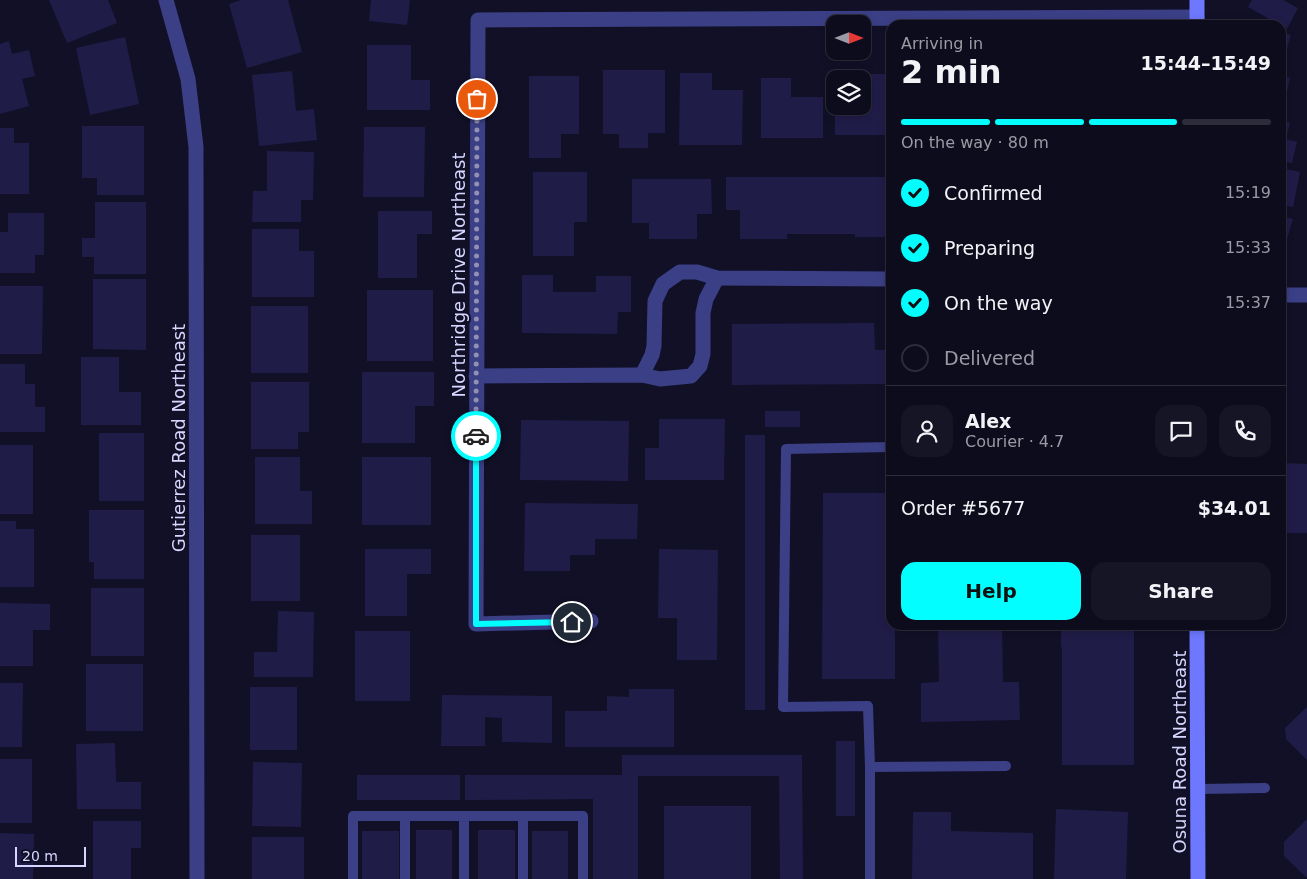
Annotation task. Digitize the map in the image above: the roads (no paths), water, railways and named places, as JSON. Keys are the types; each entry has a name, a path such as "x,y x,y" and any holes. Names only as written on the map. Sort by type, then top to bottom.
{"street":[{"name":"Gutierrez Road Northeast","path":"166,0 188,79 196,147 197,879"},
{"path":"1197,0 1197,20"},
{"name":"Northridge Drive Northeast","path":"591,621 476,624 478,20 886,21"},
{"path":"642,375 652,356 654,346 655,301 663,284 680,272 697,272 717,278 886,279"},
{"path":"476,376 642,375 660,380 691,376 700,366 703,354 704,306 717,278"},
{"path":"1286,295 1307,295"},
{"name":"Osuna Road Northeast","path":"1197,630 1198,879"}],"lane":[{"path":"870,879 868,706 783,707 786,449 886,447"},
{"path":"870,767 1006,766"},
{"path":"1198,789 1265,788"},
{"path":"353,879 353,816 583,816 583,879"},
{"path":"405,816 405,879"},
{"path":"464,816 464,879"},
{"path":"523,816 523,879"}]}
